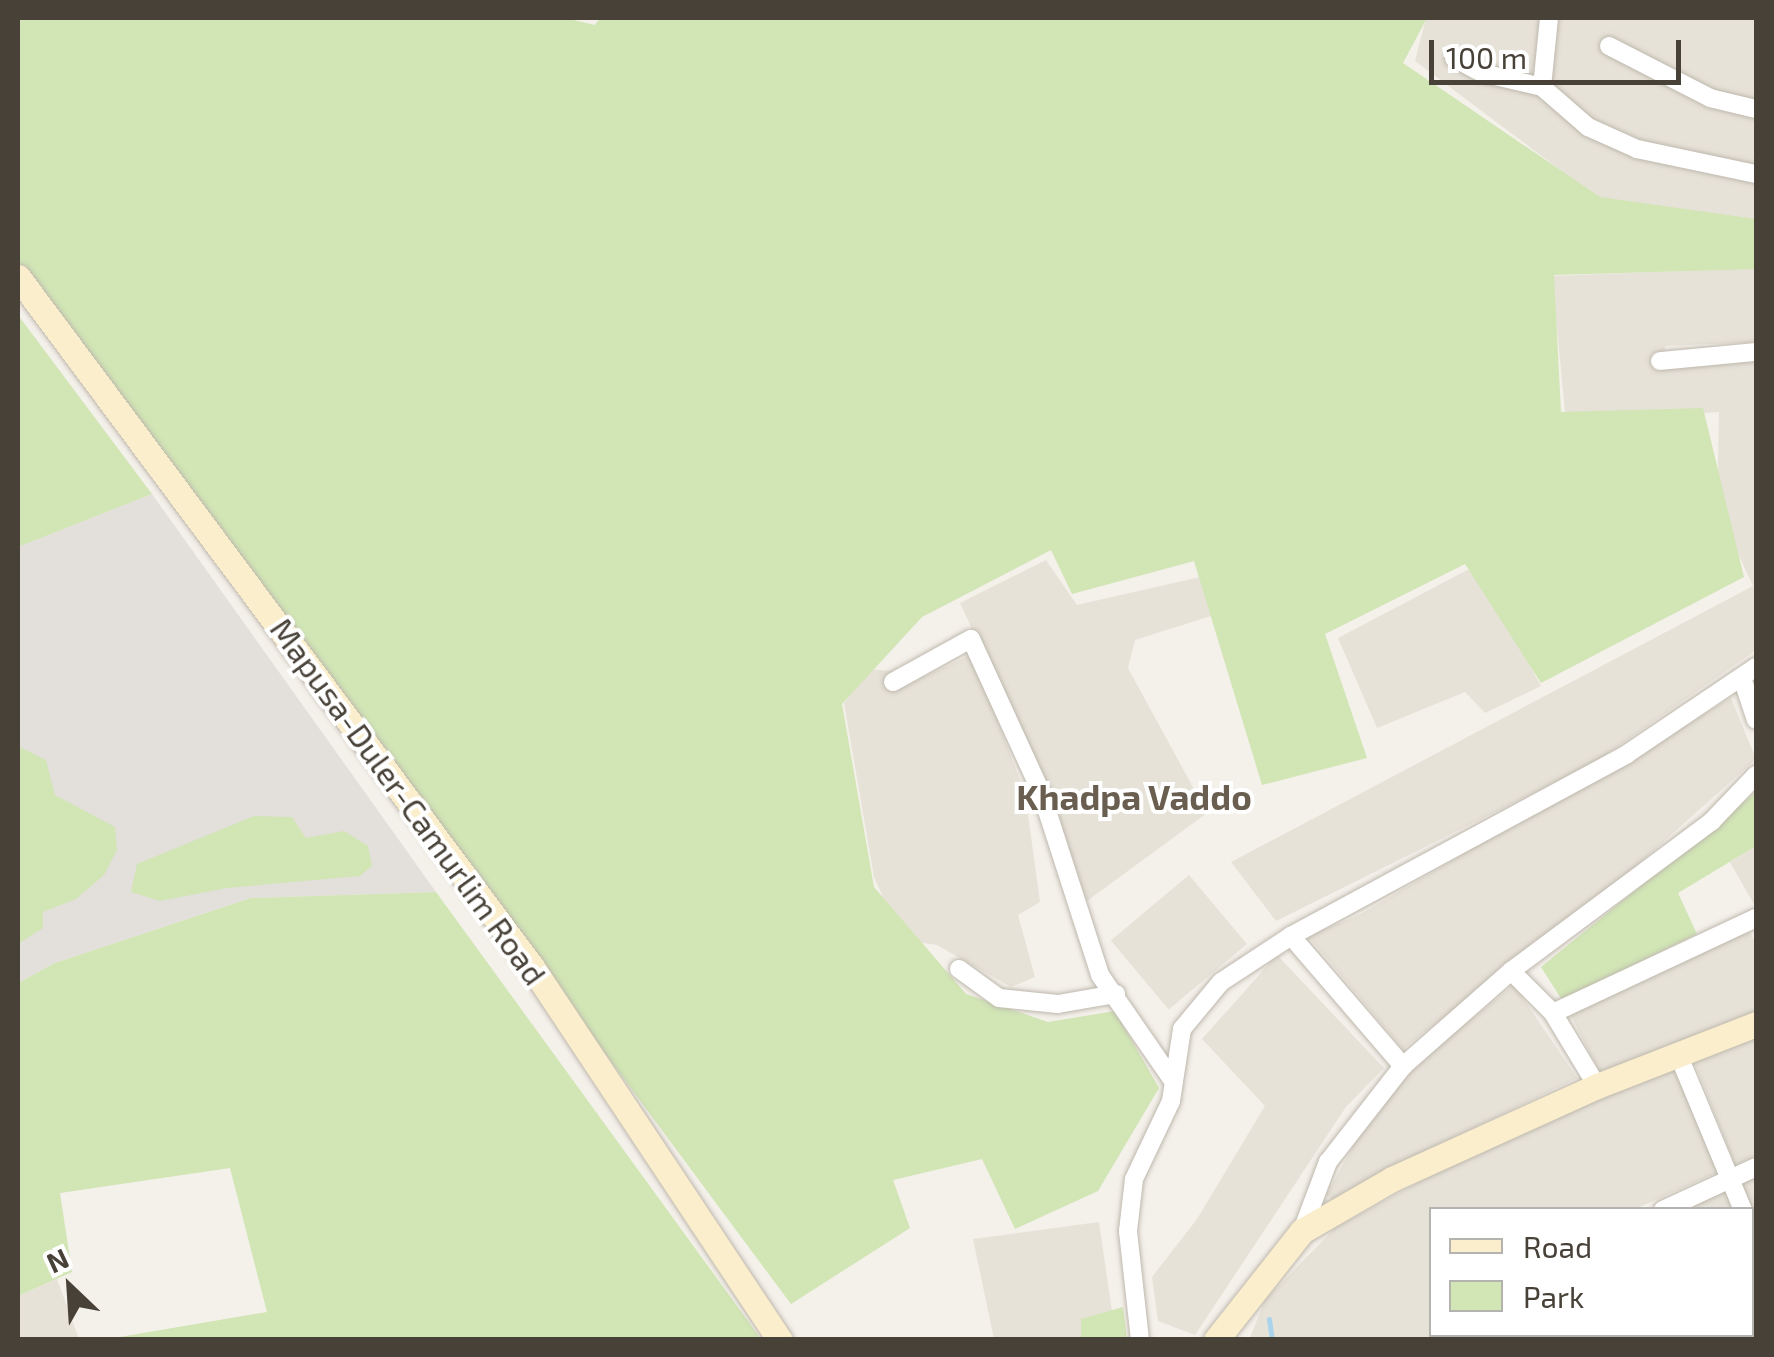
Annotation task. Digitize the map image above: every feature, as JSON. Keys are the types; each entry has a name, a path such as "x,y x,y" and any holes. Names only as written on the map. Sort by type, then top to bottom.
{"street":[{"path":"1542,87 1549,18"},
{"path":"1608,46 1710,98 1756,109"},
{"path":"1454,58 1482,73 1542,87 1588,127 1637,149 1756,174"},
{"name":"Mapusa-Duler-Camurlim Road","path":"18,277 532,967 780,1340"},
{"path":"1660,361 1756,352"},
{"path":"893,682 971,640 1040,792 1100,975 1171,1078"},
{"path":"1140,1340 1128,1230 1134,1179 1171,1101 1171,1078 1182,1029 1221,982 1290,936 1627,754 1749,672 1756,720"},
{"path":"1216,1340 1302,1231 1328,1162 1402,1066 1512,972 1712,820 1756,775"},
{"path":"1554,1014 1756,918"},
{"path":"1290,936 1402,1066"},
{"path":"959,969 999,998 1058,1004 1116,994"},
{"path":"1512,972 1554,1014 1597,1086"},
{"path":"1302,1231 1392,1179 1597,1086 1756,1024"},
{"path":"1678,1054 1742,1207"},
{"path":"1669,1207 1756,1167"}],"shaded area":[{"path":"1426,18 1756,18 1756,233 1595,196 1415,61"},
{"path":"1756,268 1756,342 1665,346 1664,363 1756,359 1756,650 1594,763 1276,921 1231,862 1753,586 1717,508 1719,412 1566,423 1552,276"},
{"path":"152,494 436,892 251,898 55,963 18,983 18,547"},
{"path":"1046,560 1077,605 1200,577 1214,615 1135,640 1128,668 1207,813 1087,901 1054,807 960,603"},
{"path":"1475,566 1541,686 1485,713 1465,692 1377,728 1338,638"},
{"path":"972,654 1025,793 1040,902 1018,915 1035,977 1011,987 937,945 902,940 874,877 844,703 869,669 893,671 897,690"},
{"path":"1731,698 1756,759 1634,868 1403,1049 1308,936 1359,915"},
{"path":"1756,846 1756,908 1730,862"},
{"path":"1189,875 1247,944 1169,1010 1111,941"},
{"path":"1749,929 1756,944 1756,1012 1600,1072 1570,1014"},
{"path":"1277,955 1384,1068 1346,1107 1195,1335 1158,1321 1152,1277 1197,1219 1265,1106 1202,1039"},
{"path":"1514,985 1577,1078 1397,1165 1340,1204 1326,1195 1364,1127 1416,1064"},
{"path":"1756,1034 1756,1156 1735,1165 1693,1058"},
{"path":"1678,1065 1723,1170 1640,1207 1429,1207 1429,1337 1484,1339 1249,1340 1265,1300 1335,1228 1456,1162"},
{"path":"1756,1177 1756,1339 1504,1340 1503,1337 1754,1337 1754,1207 1687,1207"},
{"path":"1099,1222 1116,1339 994,1339 973,1239"},
{"path":"57,1279 79,1339 18,1339 18,1296"}],"green space":[{"path":"18,18 565,18 595,25 600,18 1427,18 1403,63 1600,197 1756,219 1756,269 1554,275 1561,412 1703,408 1744,577 1541,683 1465,564 1325,634 1367,758 1262,785 1194,561 1072,594 1051,550 922,617 842,704 874,887 966,994 1048,1022 1115,1011 1159,1088 1098,1191 1015,1229 982,1159 893,1180 910,1228 791,1304 18,263"},
{"path":"18,315 152,494 18,547"},
{"path":"18,746 46,760 55,795 115,827 117,850 104,875 76,899 43,912 43,928 18,944"},
{"path":"1756,792 1756,846 1678,893 1697,934 1562,1000 1541,967"},
{"path":"254,816 292,817 306,838 344,831 368,846 372,866 360,876 227,888 160,901 131,892 137,864"},
{"path":"436,892 761,1339 108,1339 267,1312 230,1168 60,1193 72,1272 18,1296 18,983 55,963 251,898"},
{"path":"1123,1307 1127,1339 1081,1339 1081,1319"}],"waterway":[{"path":"1269,1319 1272,1340"}],"district":[{"name":"Khadpa Vaddo","path":"1134,796"}]}
